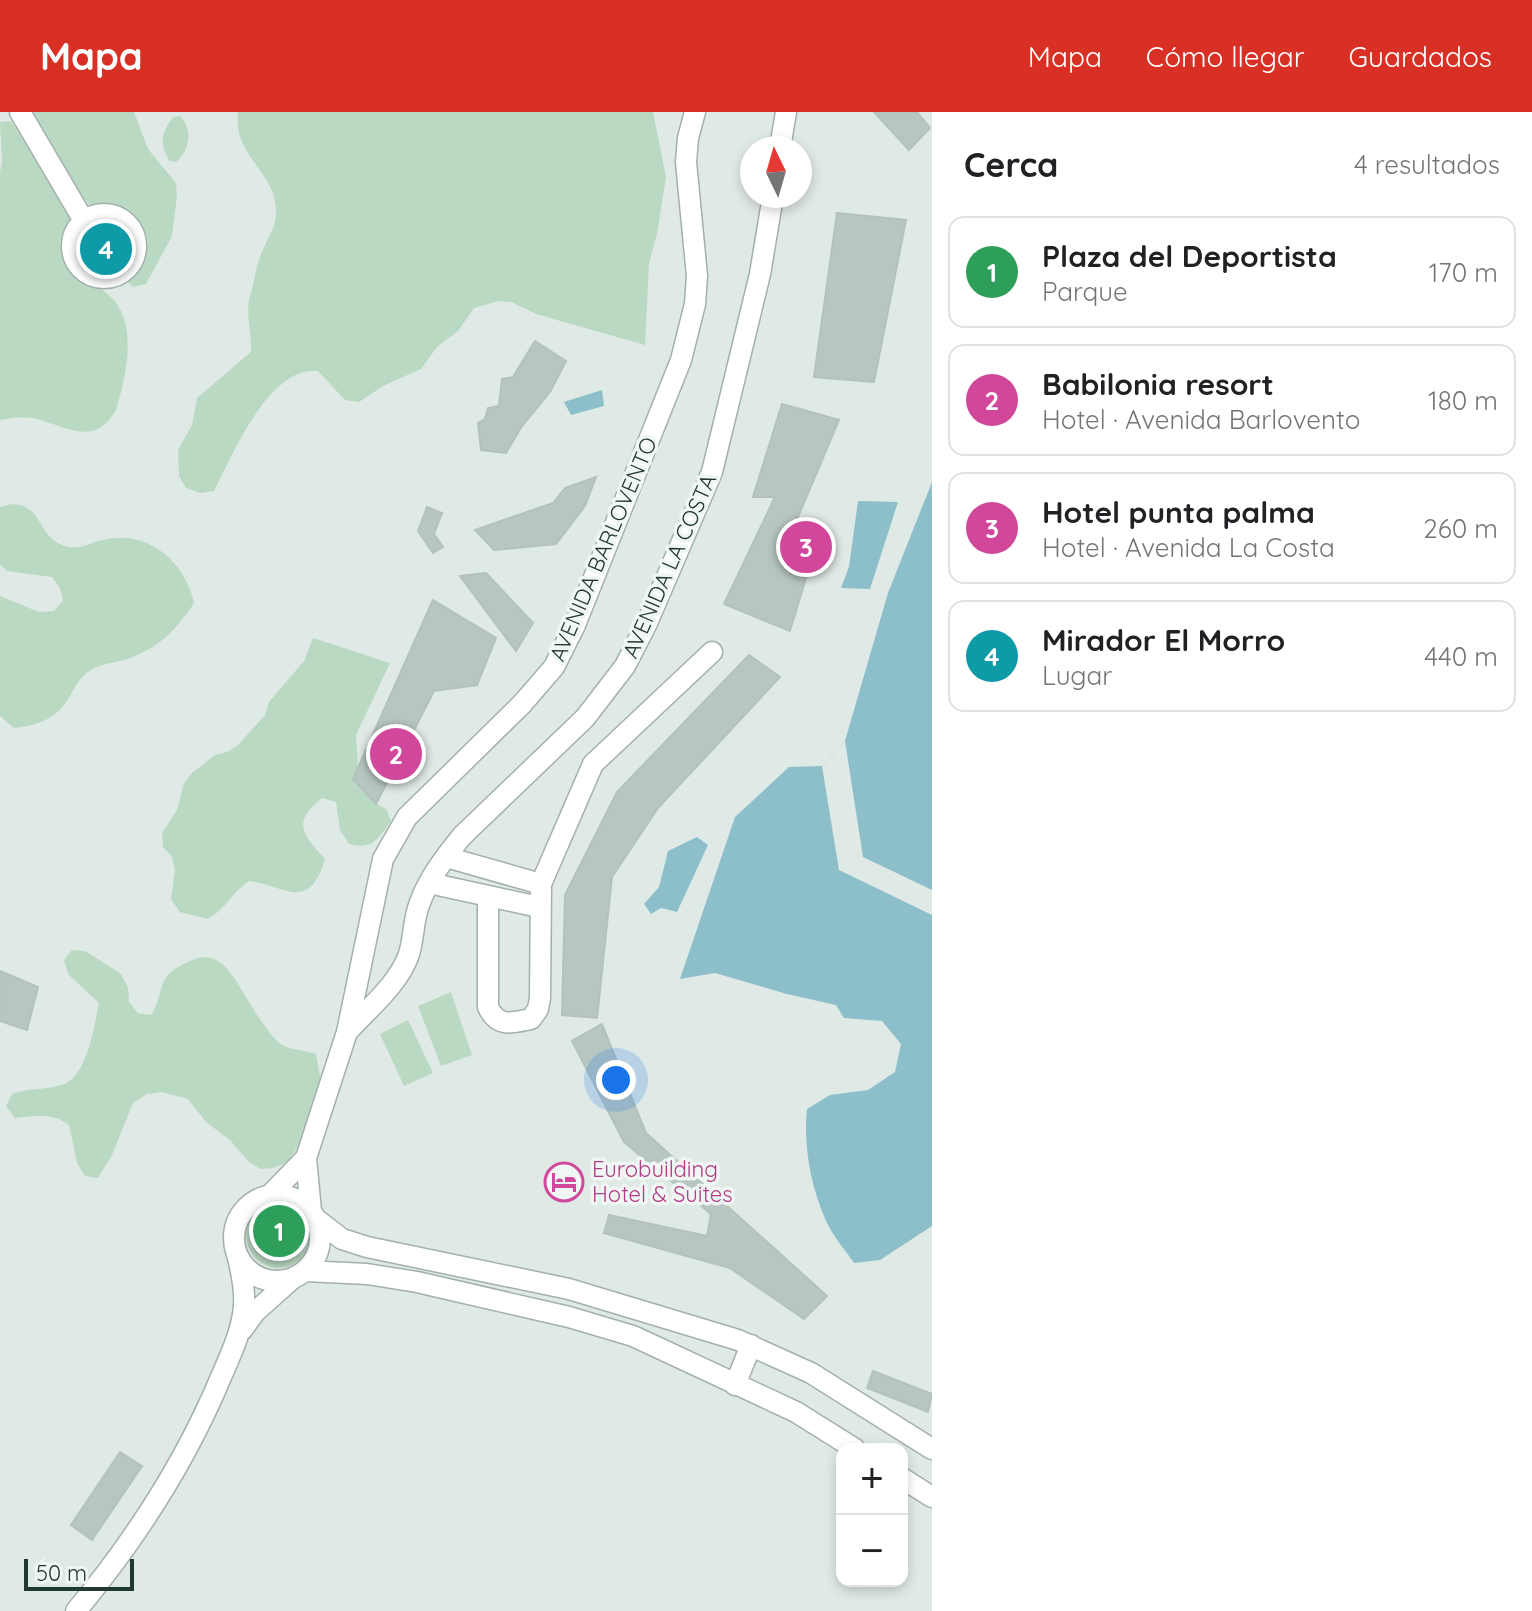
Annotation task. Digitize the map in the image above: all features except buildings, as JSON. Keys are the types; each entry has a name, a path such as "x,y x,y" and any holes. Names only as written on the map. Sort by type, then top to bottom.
{"street":[{"path":"20,112 84,221"},
{"name":"AVENIDA BARLOVENTO","path":"314,1215 306,1158 347,1032 378,874 390,844 413,811 522,704 554,667 575,625 681,360 692,318 697,276 686,162 695,112"},
{"path":"782,136 786,112"},
{"name":"AVENIDA LA COSTA","path":"347,1032 396,978 408,955 418,906 446,857 462,836 585,718 625,666 712,472 760,274 771,208"},
{"path":"488,896 488,1007 493,1019 505,1024 531,1019 538,1009 540,998 541,884 593,764 712,652"},
{"path":"446,857 541,884"},
{"path":"429,883 539,907"},
{"name":"AVENIDA BARLOVENTO","path":"270,1195 306,1158"},
{"path":"76,1611 122,1554 176,1472 200,1428 238,1336 244,1308 243,1279 234,1242 239,1219 255,1201 270,1195 300,1201 342,1239 569,1289 751,1345 811,1373 932,1449"},
{"path":"238,1336 255,1312 315,1261 321,1233 314,1215"},
{"path":"238,1258 248,1270 261,1278 277,1281 298,1275 367,1274 569,1317 633,1336 796,1412 845,1443"},
{"path":"735,1385 751,1345"},
{"path":"908,1482 932,1497"}],"green space":[{"path":"28,112 134,112 148,149 176,183 177,196 172,236 146,284 133,287 124,278 134,252 134,241 128,230 92,206 78,192"},
{"path":"238,112 653,112 666,177 649,263 645,345 536,314 511,302 499,301 474,308 458,331 437,347 421,369 383,386 359,402 345,400 318,371 300,373 284,382 269,397 242,435 214,491 200,493 186,488 179,476 178,450 192,425 197,398 251,352 249,303 259,259 276,214 274,195 241,140"},
{"path":"180,116 187,127 188,139 184,152 176,162 170,161 166,155 163,138 173,117"},
{"path":"11,121 70,213 68,250 73,268 114,301 126,329 127,362 116,410 107,422 88,432 28,417 0,420 0,122"},
{"path":"12,504 30,510 54,540 68,547 119,538 149,544 173,562 182,574 194,603 159,643 141,654 93,668 80,679 65,704 53,715 39,723 14,728 0,716 0,596 39,612 54,611 63,601 60,588 52,577 7,571 0,565 0,507"},
{"path":"313,638 390,663 356,735 359,782 375,803 386,809 391,821 374,842 349,844 340,830 336,802 322,798 306,814 304,822 306,835 325,859 319,876 311,886 294,892 249,881 208,919 180,912 171,899 175,871 172,857 163,847 162,833 177,810 184,783 215,755 238,745 265,715 269,702 304,661"},
{"path":"72,950 85,951 121,974 128,988 129,1002 138,1013 151,1015 164,980 172,971 199,958 217,960 231,973 260,1020 280,1044 316,1054 321,1082 305,1138 287,1162 274,1168 260,1169 206,1122 188,1099 162,1092 147,1094 133,1103 112,1155 98,1178 85,1176 77,1163 69,1125 50,1117 15,1118 6,1106 12,1094 55,1087 70,1081 88,1050 99,1003 68,974 64,960"},
{"path":"451,992 472,1055 441,1066 418,1006"},
{"path":"408,1020 433,1073 404,1086 380,1034"},
{"path":"279,1202 292,1205 302,1212 309,1222 312,1235 309,1248 302,1258 292,1265 279,1268 266,1265 256,1258 249,1248 246,1235 249,1222 256,1212 266,1205"}],"water":[{"path":"602,390 604,406 571,415 564,402"},
{"path":"932,482 932,1226 880,1260 854,1263 829,1227 816,1194 807,1152 807,1109 830,1095 868,1090 895,1072 901,1044 882,1021 844,1018 836,1005 715,973 680,979 735,817 789,767 822,766 845,741 888,593"},
{"path":"858,501 898,502 870,589 841,588 849,567"},
{"path":"697,837 708,845 677,912 661,908 651,914 644,904 659,887 668,851"}],"pier":[{"path":"845,741 863,857 932,890 932,915 839,870 822,766"}],"place":[{"name":"Mirador El Morro","path":"106,249"},
{"name":"Hotel punta palma","path":"806,547"},
{"name":"Babilonia resort","path":"396,754"},
{"name":"Eurobuilding Hotel & Suites","path":"564,1182"},
{"name":"Plaza del Deportista","path":"279,1231"}]}
